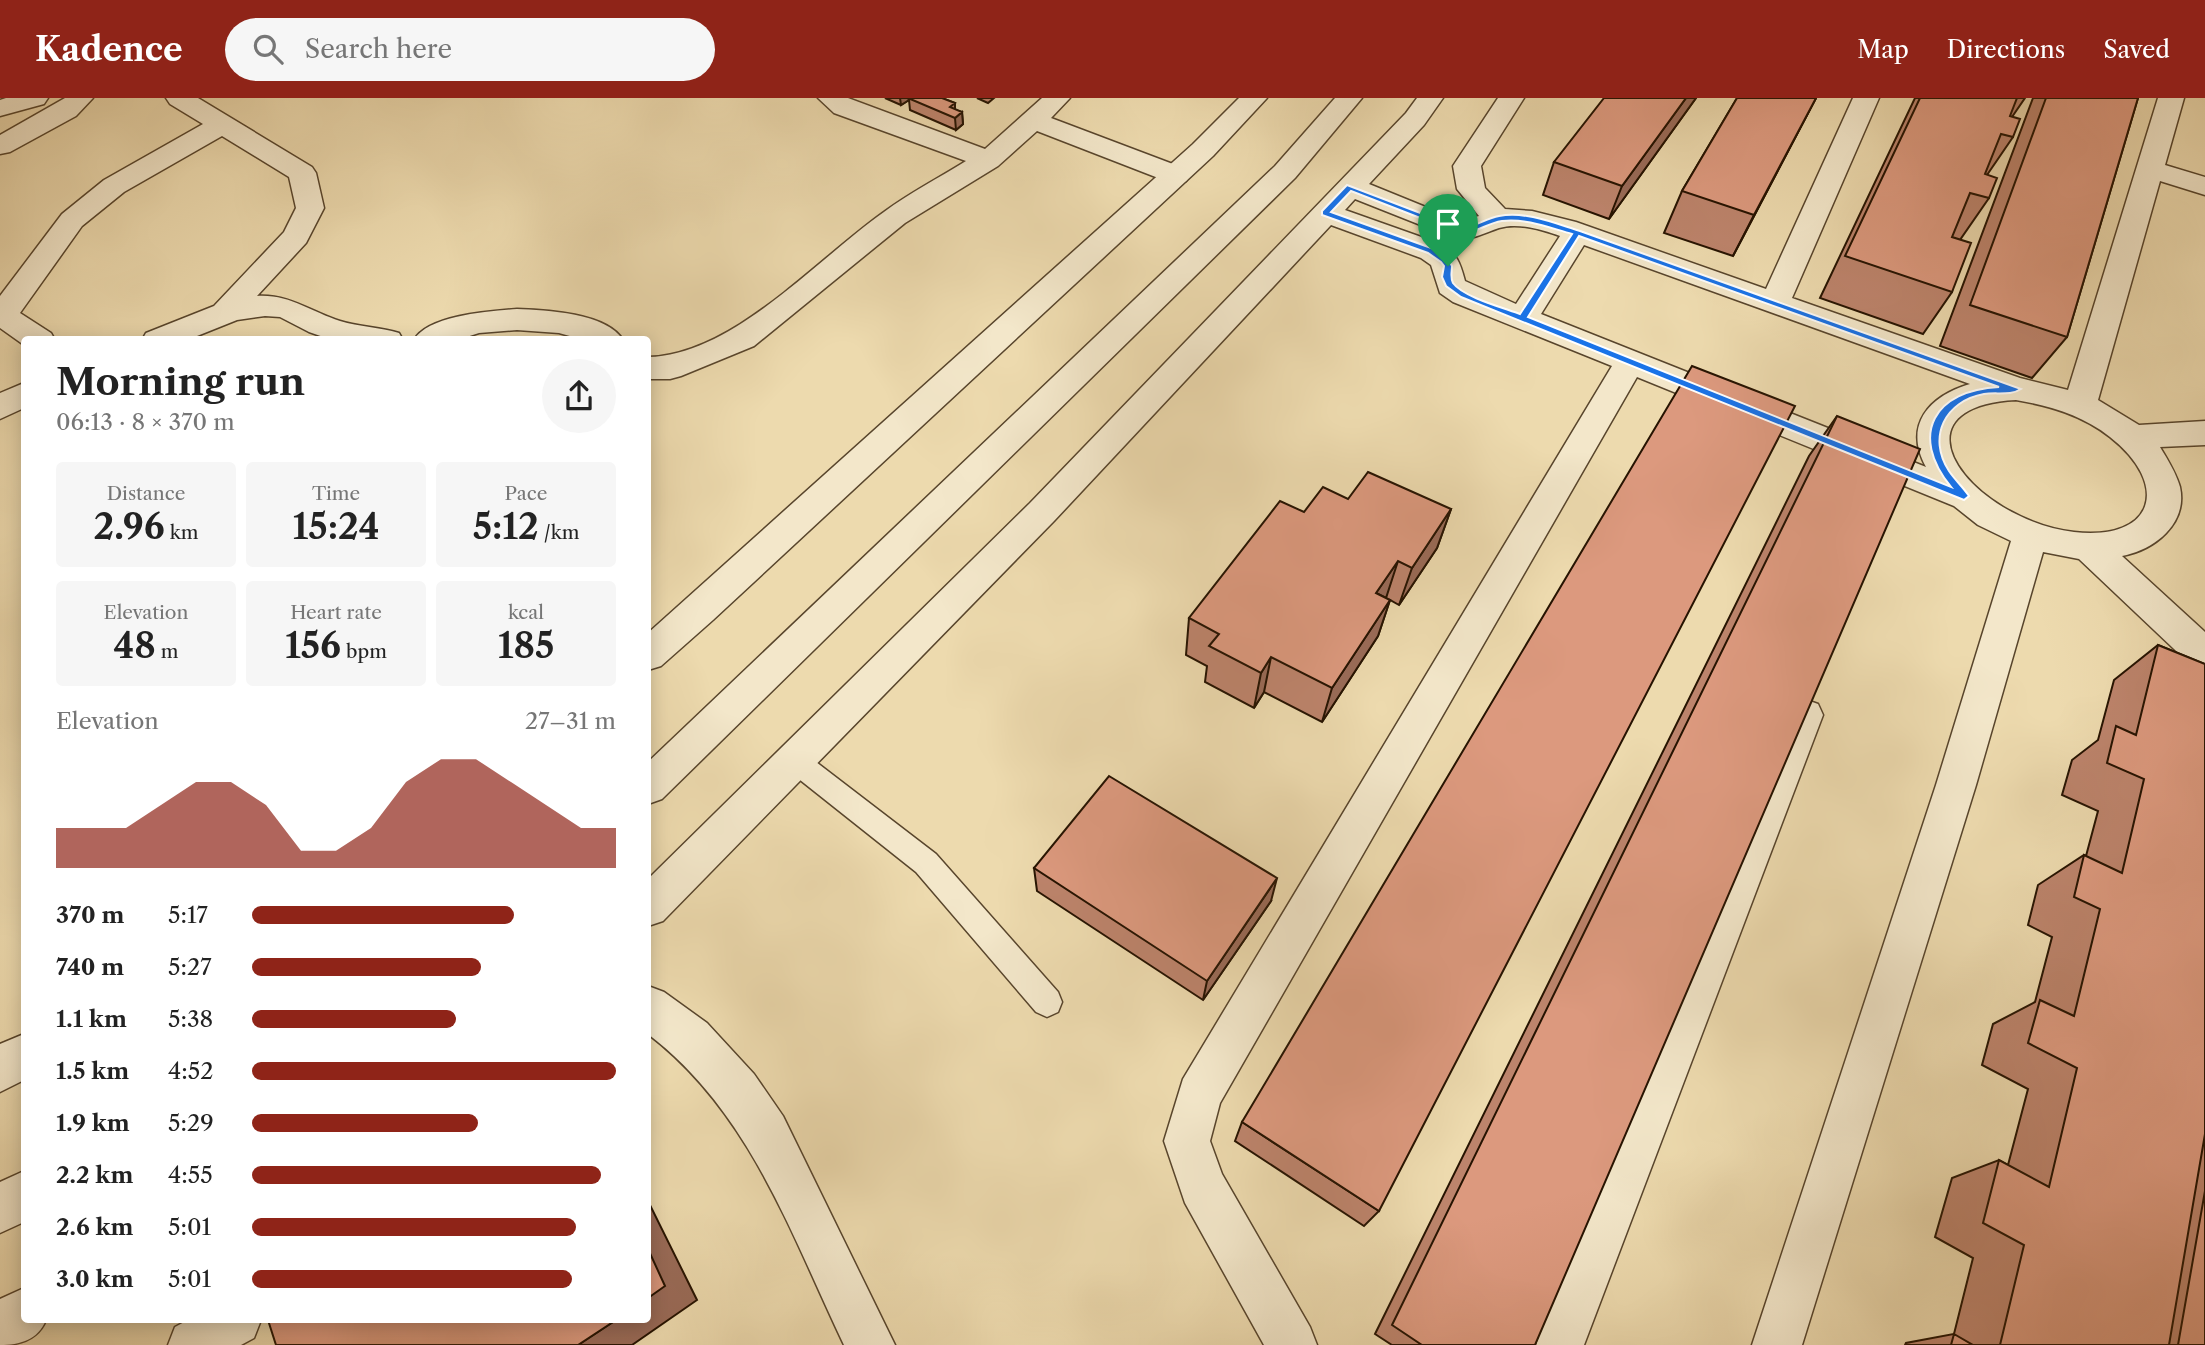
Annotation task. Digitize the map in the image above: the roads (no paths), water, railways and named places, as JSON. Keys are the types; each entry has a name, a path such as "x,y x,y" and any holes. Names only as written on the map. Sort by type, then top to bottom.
{"street":[{"path":"0,108 35,98"},
{"path":"0,146 67,110 80,98"},
{"path":"179,98 302,173 310,208 296,236 224,314"},
{"path":"831,98 843,107 988,160"},
{"path":"651,368 670,368 743,339 895,217 988,160 1057,98"},
{"path":"651,652 1176,175 1255,98"},
{"path":"651,784 1285,173 1349,98"},
{"path":"651,904 1042,512 1415,119 1430,98"},
{"path":"1498,219 1474,193 1465,178 1466,166 1511,98"},
{"path":"1775,303 1866,98"},
{"path":"2080,405 2171,98"},
{"path":"1034,120 1176,175"},
{"path":"34,336 1,314 72,220 114,186 223,124"},
{"path":"2150,169 2205,186"},
{"path":"1350,187 1456,229 1469,231 1498,219 1531,219 2016,389 2049,394 2080,405 2105,418 2131,437 2150,457 2163,480 2166,498 2161,517 2152,529 2137,539 2114,545 2089,547 2030,535 1990,516 1964,496 1944,472 1934,450 1934,430 1941,413 1956,401 1982,391 2016,389"},
{"path":"1325,213 1431,251 1445,260 1448,266 1446,277 1451,286 1464,295 1964,496"},
{"path":"1522,318 1577,233"},
{"path":"167,336 224,314 256,307 283,307 331,328 359,336"},
{"path":"439,336 465,325 503,321 563,322 598,336"},
{"path":"1292,1345 1202,1186 1187,1142 1199,1096 1630,362"},
{"path":"0,407 21,396"},
{"path":"2131,437 2205,433"},
{"path":"1884,510 1899,471"},
{"path":"1777,1345 1956,785 2030,535"},
{"path":"2089,547 2205,655"},
{"path":"1559,1345 1818,680"},
{"path":"651,1009 691,1039 738,1090 767,1132 870,1345"},
{"path":"0,1069 21,1058"},
{"path":"0,1209 21,1197"},
{"path":"0,1328 21,1315"},
{"path":"193,1345 231,1323"}],"lane":[{"path":"794,760 926,863 1047,1002"}]}
